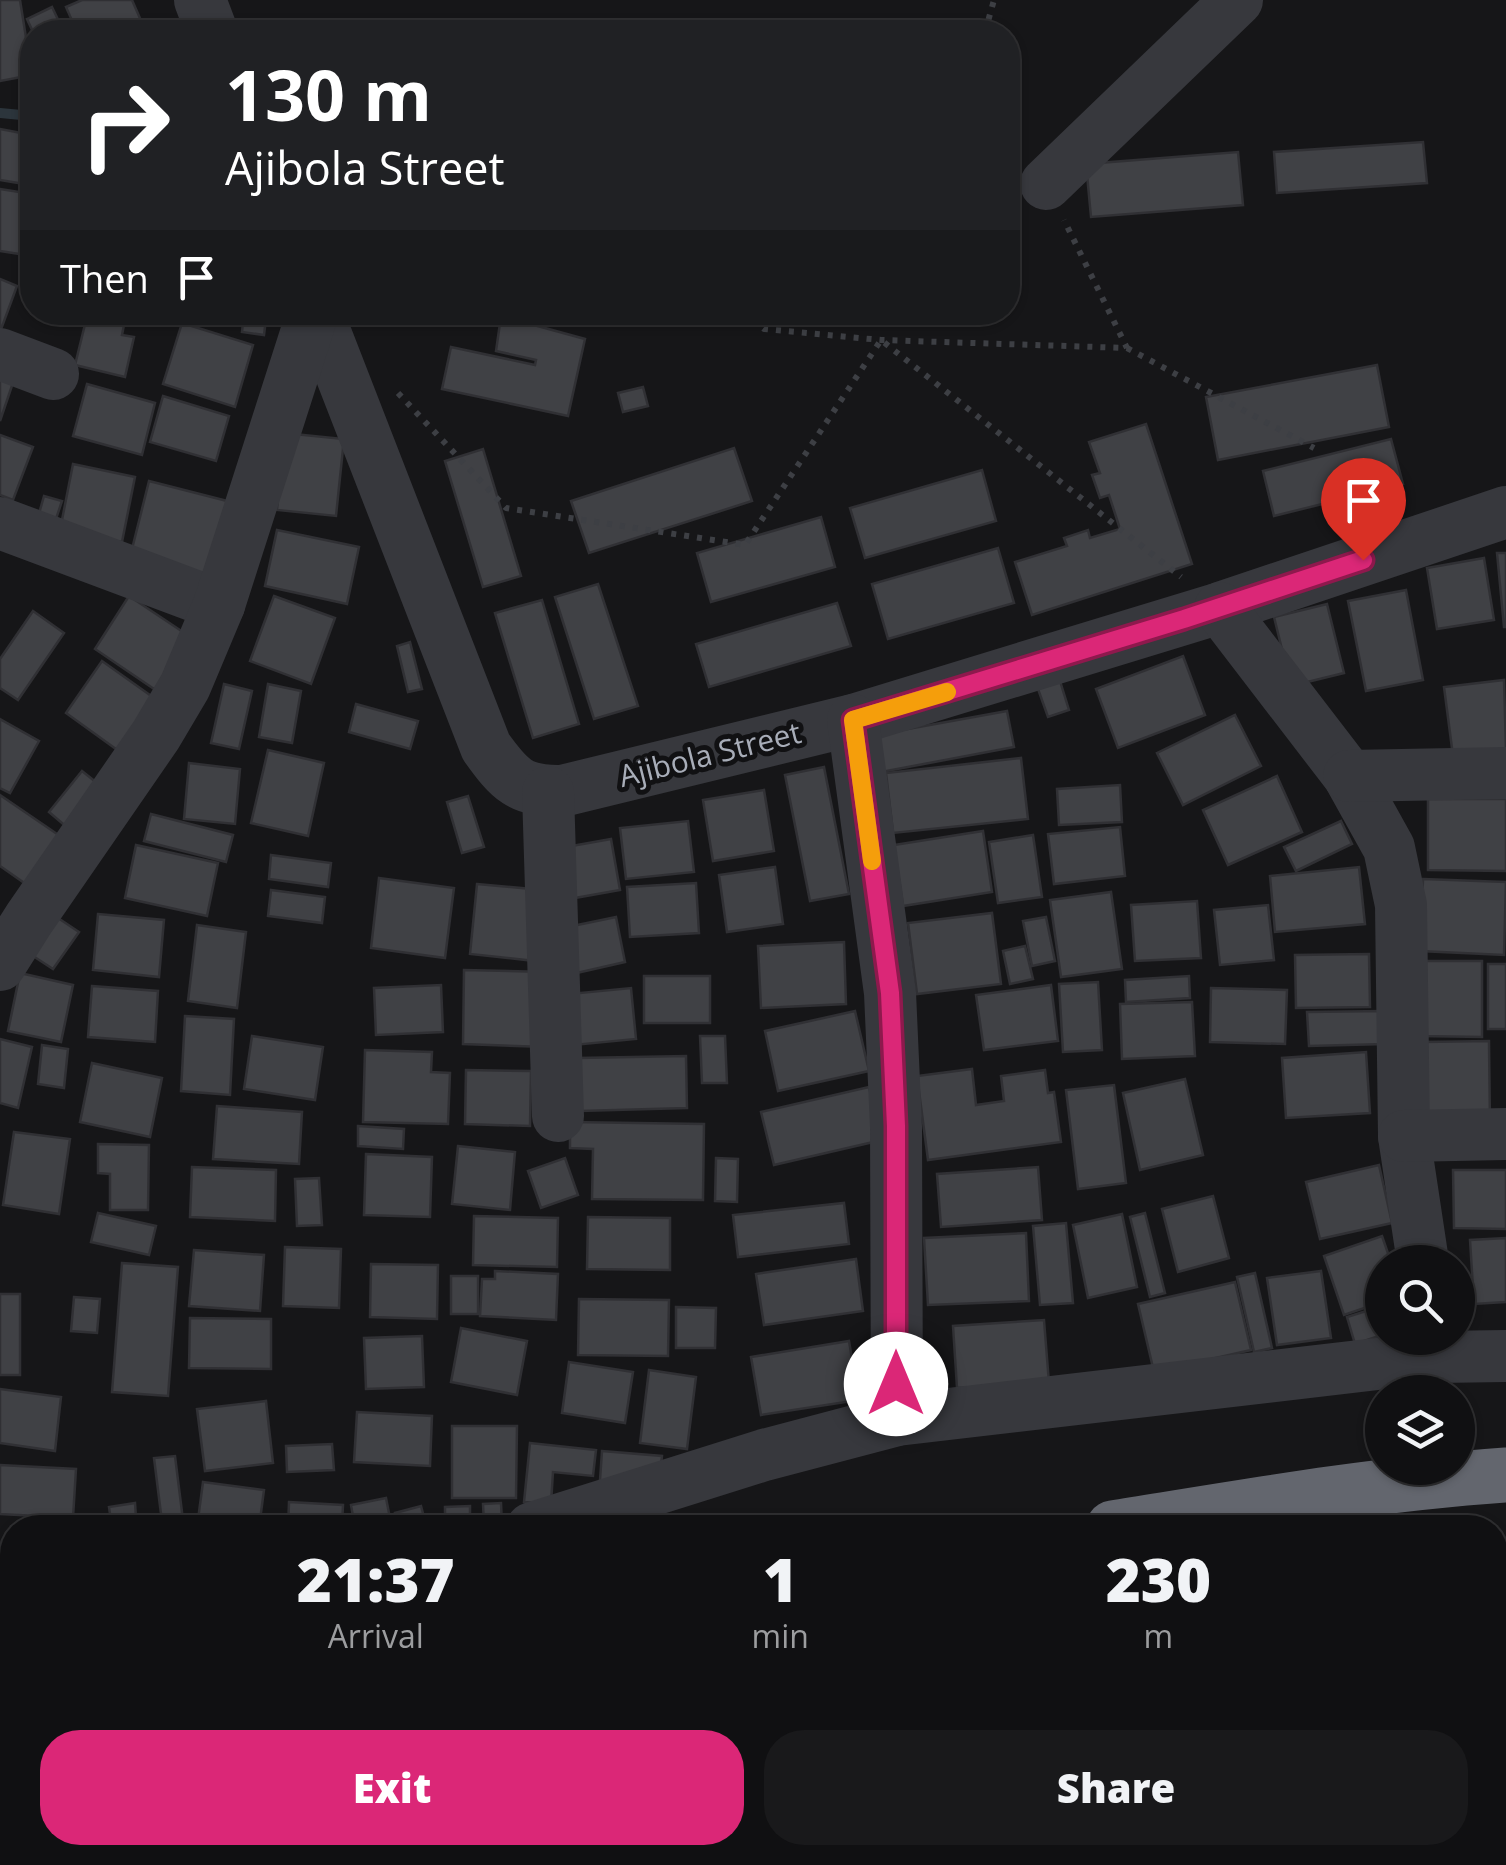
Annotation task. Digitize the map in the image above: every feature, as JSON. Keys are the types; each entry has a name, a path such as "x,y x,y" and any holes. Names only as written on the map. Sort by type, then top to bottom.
{"highway":[{"path":"1195,1515 1450,1479 1506,1475"}],"street":[{"path":"1046,184 1237,0"},
{"path":"0,965 156,736 185,686 219,605 311,325"},
{"path":"320,325 486,747 506,774 524,786 548,792 558,1116"},
{"path":"0,354 53,374"},
{"name":"Ajibola Street","path":"548,792 853,720 1220,608 1506,512"},
{"path":"0,522 219,605"},
{"path":"1220,608 1349,776 1389,848 1401,905 1404,1136 1420,1245"},
{"path":"853,720 890,993 896,1126 896,1420"},
{"path":"1349,776 1506,774"},
{"path":"1404,1136 1506,1134"},
{"path":"1475,1352 1506,1356"},
{"path":"573,1515 764,1455 896,1420 1376,1355"}],"path":[{"path":"1046,184 1127,348"},
{"path":"759,325 764,329 881,340 1127,348 1314,448"},
{"path":"387,382 506,508 745,545 881,340"},
{"path":"881,340 1220,608"}],"building":[{"path":"0,0 20,0 23,20 20,20 20,77 0,81"},
{"path":"82,0 132,0 141,20 72,20 66,7"},
{"path":"52,7 58,20 27,20"},
{"path":"0,129 20,133 20,183 0,180"},
{"path":"1423,142 1427,183 1277,193 1274,152"},
{"path":"1238,152 1243,205 1091,217 1086,164"},
{"path":"0,189 20,192 20,254 0,251"},
{"path":"0,279 17,286 0,332"},
{"path":"85,325 124,325 122,335 134,337 125,377 75,365"},
{"path":"181,325 253,345 235,407 163,384"},
{"path":"243,325 265,325 264,335 242,332"},
{"path":"500,325 534,325 585,339 568,416 442,389 451,347 535,365 536,360 496,351"},
{"path":"0,361 18,368 0,421"},
{"path":"1377,365 1389,427 1218,460 1206,397"},
{"path":"87,384 155,403 142,455 73,436"},
{"path":"643,387 648,406 623,412 618,393"},
{"path":"163,396 229,416 216,461 150,442"},
{"path":"1146,424 1192,564 1032,615 1015,562 1067,546 1064,538 1088,530 1090,538 1120,529 1109,495 1100,498 1092,475 1100,473 1089,442"},
{"path":"284,433 344,439 336,516 277,510"},
{"path":"0,435 33,447 13,500 0,495"},
{"path":"1391,439 1403,484 1274,516 1263,471"},
{"path":"734,448 752,501 589,553 571,501"},
{"path":"483,449 521,576 483,587 445,461"},
{"path":"73,464 135,477 122,542 60,530"},
{"path":"982,470 996,521 865,558 850,508"},
{"path":"149,481 231,502 211,578 130,557"},
{"path":"44,496 62,501 55,522 38,517"},
{"path":"821,517 835,567 711,602 697,553"},
{"path":"277,530 359,547 347,604 265,586"},
{"path":"998,548 1014,603 888,639 872,584"},
{"path":"1497,553 1506,553 1506,627 1504,627"},
{"path":"1484,558 1494,620 1437,629 1427,568"},
{"path":"598,584 638,706 594,719 555,597"},
{"path":"1406,590 1423,680 1366,691 1348,601"},
{"path":"129,596 192,638 157,691 95,649"},
{"path":"274,596 335,618 311,684 250,661"},
{"path":"542,600 579,724 533,738 495,613"},
{"path":"837,603 851,646 709,687 696,644"},
{"path":"1327,604 1344,673 1291,686 1274,617"},
{"path":"33,611 64,633 18,700 0,688 0,659"},
{"path":"410,642 422,689 408,692 397,646"},
{"path":"1183,656 1205,715 1118,748 1096,689"},
{"path":"102,661 164,705 127,757 66,713"},
{"path":"1504,680 1506,750 1453,756 1444,687"},
{"path":"1060,681 1069,710 1048,717 1038,689"},
{"path":"224,684 252,691 239,749 211,743"},
{"path":"268,684 301,691 292,743 259,737"},
{"path":"356,704 418,721 410,749 349,732"},
{"path":"1007,711 1014,747 876,773 869,736"},
{"path":"1235,715 1261,766 1183,805 1157,753"},
{"path":"0,719 39,741 10,793 0,788"},
{"path":"268,750 324,763 308,836 251,823"},
{"path":"1021,758 1028,819 893,833 886,773"},
{"path":"189,763 240,769 235,824 184,819"},
{"path":"824,767 849,894 810,901 785,775"},
{"path":"82,771 102,787 69,829 49,812"},
{"path":"1277,776 1302,832 1228,865 1203,810"},
{"path":"1120,785 1122,822 1059,825 1057,789"},
{"path":"764,790 774,851 713,861 703,800"},
{"path":"0,795 63,838 30,887 0,866"},
{"path":"468,796 484,847 462,853 447,802"},
{"path":"1428,799 1506,799 1506,871 1428,870"},
{"path":"151,814 233,835 226,862 144,841"},
{"path":"688,821 694,872 626,879 620,828"},
{"path":"1341,821 1352,844 1296,871 1284,847"},
{"path":"1120,827 1125,876 1054,884 1048,834"},
{"path":"983,831 992,892 903,906 894,845"},
{"path":"1033,835 1042,897 998,903 989,842"},
{"path":"611,839 620,890 575,898 566,847"},
{"path":"136,845 218,863 207,916 125,898"},
{"path":"271,855 331,863 328,887 269,879"},
{"path":"775,867 783,924 727,932 719,875"},
{"path":"1359,867 1365,924 1275,932 1270,876"},
{"path":"379,878 454,888 445,958 371,948"},
{"path":"1423,879 1506,882 1504,955 1420,951"},
{"path":"696,883 699,933 630,937 627,887"},
{"path":"477,884 542,890 535,961 470,954"},
{"path":"271,890 325,897 322,923 268,916"},
{"path":"1111,892 1122,969 1061,977 1050,900"},
{"path":"1197,901 1201,958 1135,961 1131,905"},
{"path":"1268,905 1274,960 1220,965 1214,910"},
{"path":"992,913 1001,984 917,994 908,923"},
{"path":"98,914 164,920 159,977 93,970"},
{"path":"616,917 625,962 568,975 558,929"},
{"path":"1046,917 1055,961 1032,966 1023,921"},
{"path":"58,918 79,932 53,969 33,956"},
{"path":"197,925 246,932 237,1008 188,1001"},
{"path":"844,942 846,1004 761,1008 758,946"},
{"path":"1025,946 1033,979 1010,984 1003,951"},
{"path":"1369,954 1370,1007 1296,1008 1295,955"},
{"path":"1420,961 1482,961 1482,1037 1420,1036"},
{"path":"1488,964 1506,964 1506,1029 1488,1029"},
{"path":"464,970 547,972 546,1047 463,1044"},
{"path":"20,973 73,985 61,1042 8,1031"},
{"path":"644,976 710,976 710,1023 644,1023"},
{"path":"1189,976 1190,998 1126,1002 1125,980"},
{"path":"1098,982 1102,1050 1063,1052 1059,984"},
{"path":"441,985 443,1032 376,1035 374,988"},
{"path":"1051,985 1058,1041 984,1050 976,995"},
{"path":"92,986 158,991 155,1042 88,1037"},
{"path":"631,988 636,1039 574,1045 569,994"},
{"path":"1211,988 1287,990 1285,1044 1210,1042"},
{"path":"1192,1002 1195,1056 1122,1059 1120,1004"},
{"path":"855,1011 869,1071 778,1091 765,1031"},
{"path":"1384,1011 1385,1044 1309,1046 1307,1012"},
{"path":"185,1016 234,1019 230,1095 181,1091"},
{"path":"252,1036 323,1047 315,1100 244,1089"},
{"path":"700,1036 725,1036 727,1083 702,1083"},
{"path":"0,1039 32,1047 18,1108 0,1103"},
{"path":"1489,1041 1490,1125 1424,1126 1423,1042"},
{"path":"42,1045 68,1049 64,1088 38,1084"},
{"path":"365,1050 432,1052 431,1072 450,1073 448,1124 363,1122"},
{"path":"1366,1052 1370,1113 1286,1118 1282,1058"},
{"path":"686,1056 687,1108 580,1111 578,1058"},
{"path":"92,1063 162,1078 150,1137 80,1122"},
{"path":"972,1069 976,1105 1004,1101 1001,1076 1045,1070 1048,1093 1054,1092 1061,1142 928,1160 917,1076"},
{"path":"466,1070 531,1071 530,1126 465,1124"},
{"path":"1185,1079 1203,1155 1140,1170 1123,1093"},
{"path":"1114,1085 1126,1183 1078,1189 1066,1090"},
{"path":"869,1087 882,1140 774,1165 761,1112"},
{"path":"217,1106 302,1112 299,1164 213,1159"},
{"path":"570,1122 704,1124 703,1200 592,1199 593,1149 570,1148"},
{"path":"358,1126 404,1129 403,1149 358,1146"},
{"path":"14,1132 70,1139 59,1214 3,1205"},
{"path":"98,1144 149,1145 148,1210 110,1210 110,1174 98,1173"},
{"path":"458,1146 515,1152 510,1210 452,1204"},
{"path":"366,1154 432,1157 430,1217 364,1215"},
{"path":"565,1158 578,1195 541,1208 528,1171"},
{"path":"716,1158 738,1159 737,1202 715,1201"},
{"path":"1379,1165 1392,1223 1320,1239 1306,1182"},
{"path":"192,1167 276,1170 275,1221 190,1217"},
{"path":"1038,1167 1042,1220 941,1227 937,1174"},
{"path":"1453,1170 1506,1170 1506,1229 1454,1228"},
{"path":"319,1178 322,1225 297,1226 295,1179"},
{"path":"1213,1196 1229,1258 1178,1272 1162,1209"},
{"path":"844,1203 849,1244 738,1257 733,1215"},
{"path":"98,1213 156,1226 149,1255 91,1242"},
{"path":"1145,1213 1165,1293 1150,1297 1130,1217"},
{"path":"1122,1214 1137,1287 1088,1298 1073,1225"},
{"path":"474,1216 558,1218 557,1267 473,1265"},
{"path":"588,1217 670,1218 670,1270 587,1269"},
{"path":"1066,1223 1073,1303 1040,1305 1033,1226"},
{"path":"1026,1233 1029,1301 928,1305 924,1238"},
{"path":"1382,1236 1385,1245 1365,1245 1365,1308 1344,1315 1324,1256"},
{"path":"1506,1238 1506,1302 1475,1304 1475,1245 1470,1245 1470,1240"},
{"path":"285,1247 341,1249 339,1308 283,1306"},
{"path":"194,1250 264,1255 260,1311 189,1306"},
{"path":"856,1259 863,1311 764,1325 756,1274"},
{"path":"122,1263 178,1267 168,1396 112,1392"},
{"path":"371,1264 438,1265 437,1319 370,1317"},
{"path":"495,1271 558,1274 556,1320 480,1316 482,1279 495,1279"},
{"path":"1321,1271 1331,1338 1277,1345 1267,1278"},
{"path":"1255,1273 1272,1348 1254,1352 1237,1277"},
{"path":"451,1276 478,1276 478,1314 451,1314"},
{"path":"1235,1282 1251,1350 1154,1372 1138,1304"},
{"path":"0,1294 20,1294 20,1375 0,1375"},
{"path":"74,1297 100,1299 97,1333 71,1331"},
{"path":"579,1299 669,1300 668,1356 578,1355"},
{"path":"676,1307 716,1308 715,1348 676,1348"},
{"path":"1365,1311 1365,1341 1355,1344 1347,1317"},
{"path":"190,1318 271,1319 271,1369 189,1368"},
{"path":"1044,1320 1049,1383 957,1388 953,1326"},
{"path":"461,1328 527,1341 517,1395 451,1382"},
{"path":"422,1336 424,1387 366,1389 364,1338"},
{"path":"849,1341 859,1400 761,1415 751,1357"},
{"path":"569,1362 633,1372 625,1423 562,1413"},
{"path":"649,1370 696,1377 687,1449 640,1443"},
{"path":"0,1389 61,1397 55,1451 0,1443"},
{"path":"266,1401 273,1463 205,1471 197,1409"},
{"path":"357,1412 432,1416 430,1466 354,1462"},
{"path":"452,1426 517,1426 516,1498 452,1498"},
{"path":"530,1443 596,1450 593,1476 553,1472 551,1504 524,1502"},
{"path":"332,1444 334,1470 287,1472 286,1446"},
{"path":"602,1451 662,1456 659,1485 600,1480"},
{"path":"175,1456 182,1515 153,1515 161,1514 154,1458"},
{"path":"0,1465 76,1469 73,1515 0,1514"},
{"path":"203,1482 264,1490 261,1515 199,1515"},
{"path":"386,1498 389,1515 353,1515 351,1505"},
{"path":"289,1502 343,1505 343,1515 288,1515"},
{"path":"135,1503 136,1515 110,1515 109,1507"},
{"path":"501,1503 502,1515 484,1515 483,1504"},
{"path":"421,1506 423,1515 396,1515"},
{"path":"470,1506 470,1515 445,1515 445,1507"}],"waterway":[{"path":"0,113 20,115"}],"slow traffic":[{"path":"872,861 853,720 947,692"}],"route":[{"path":"896,1384 896,1126 890,993 853,720 1363,560"}]}
